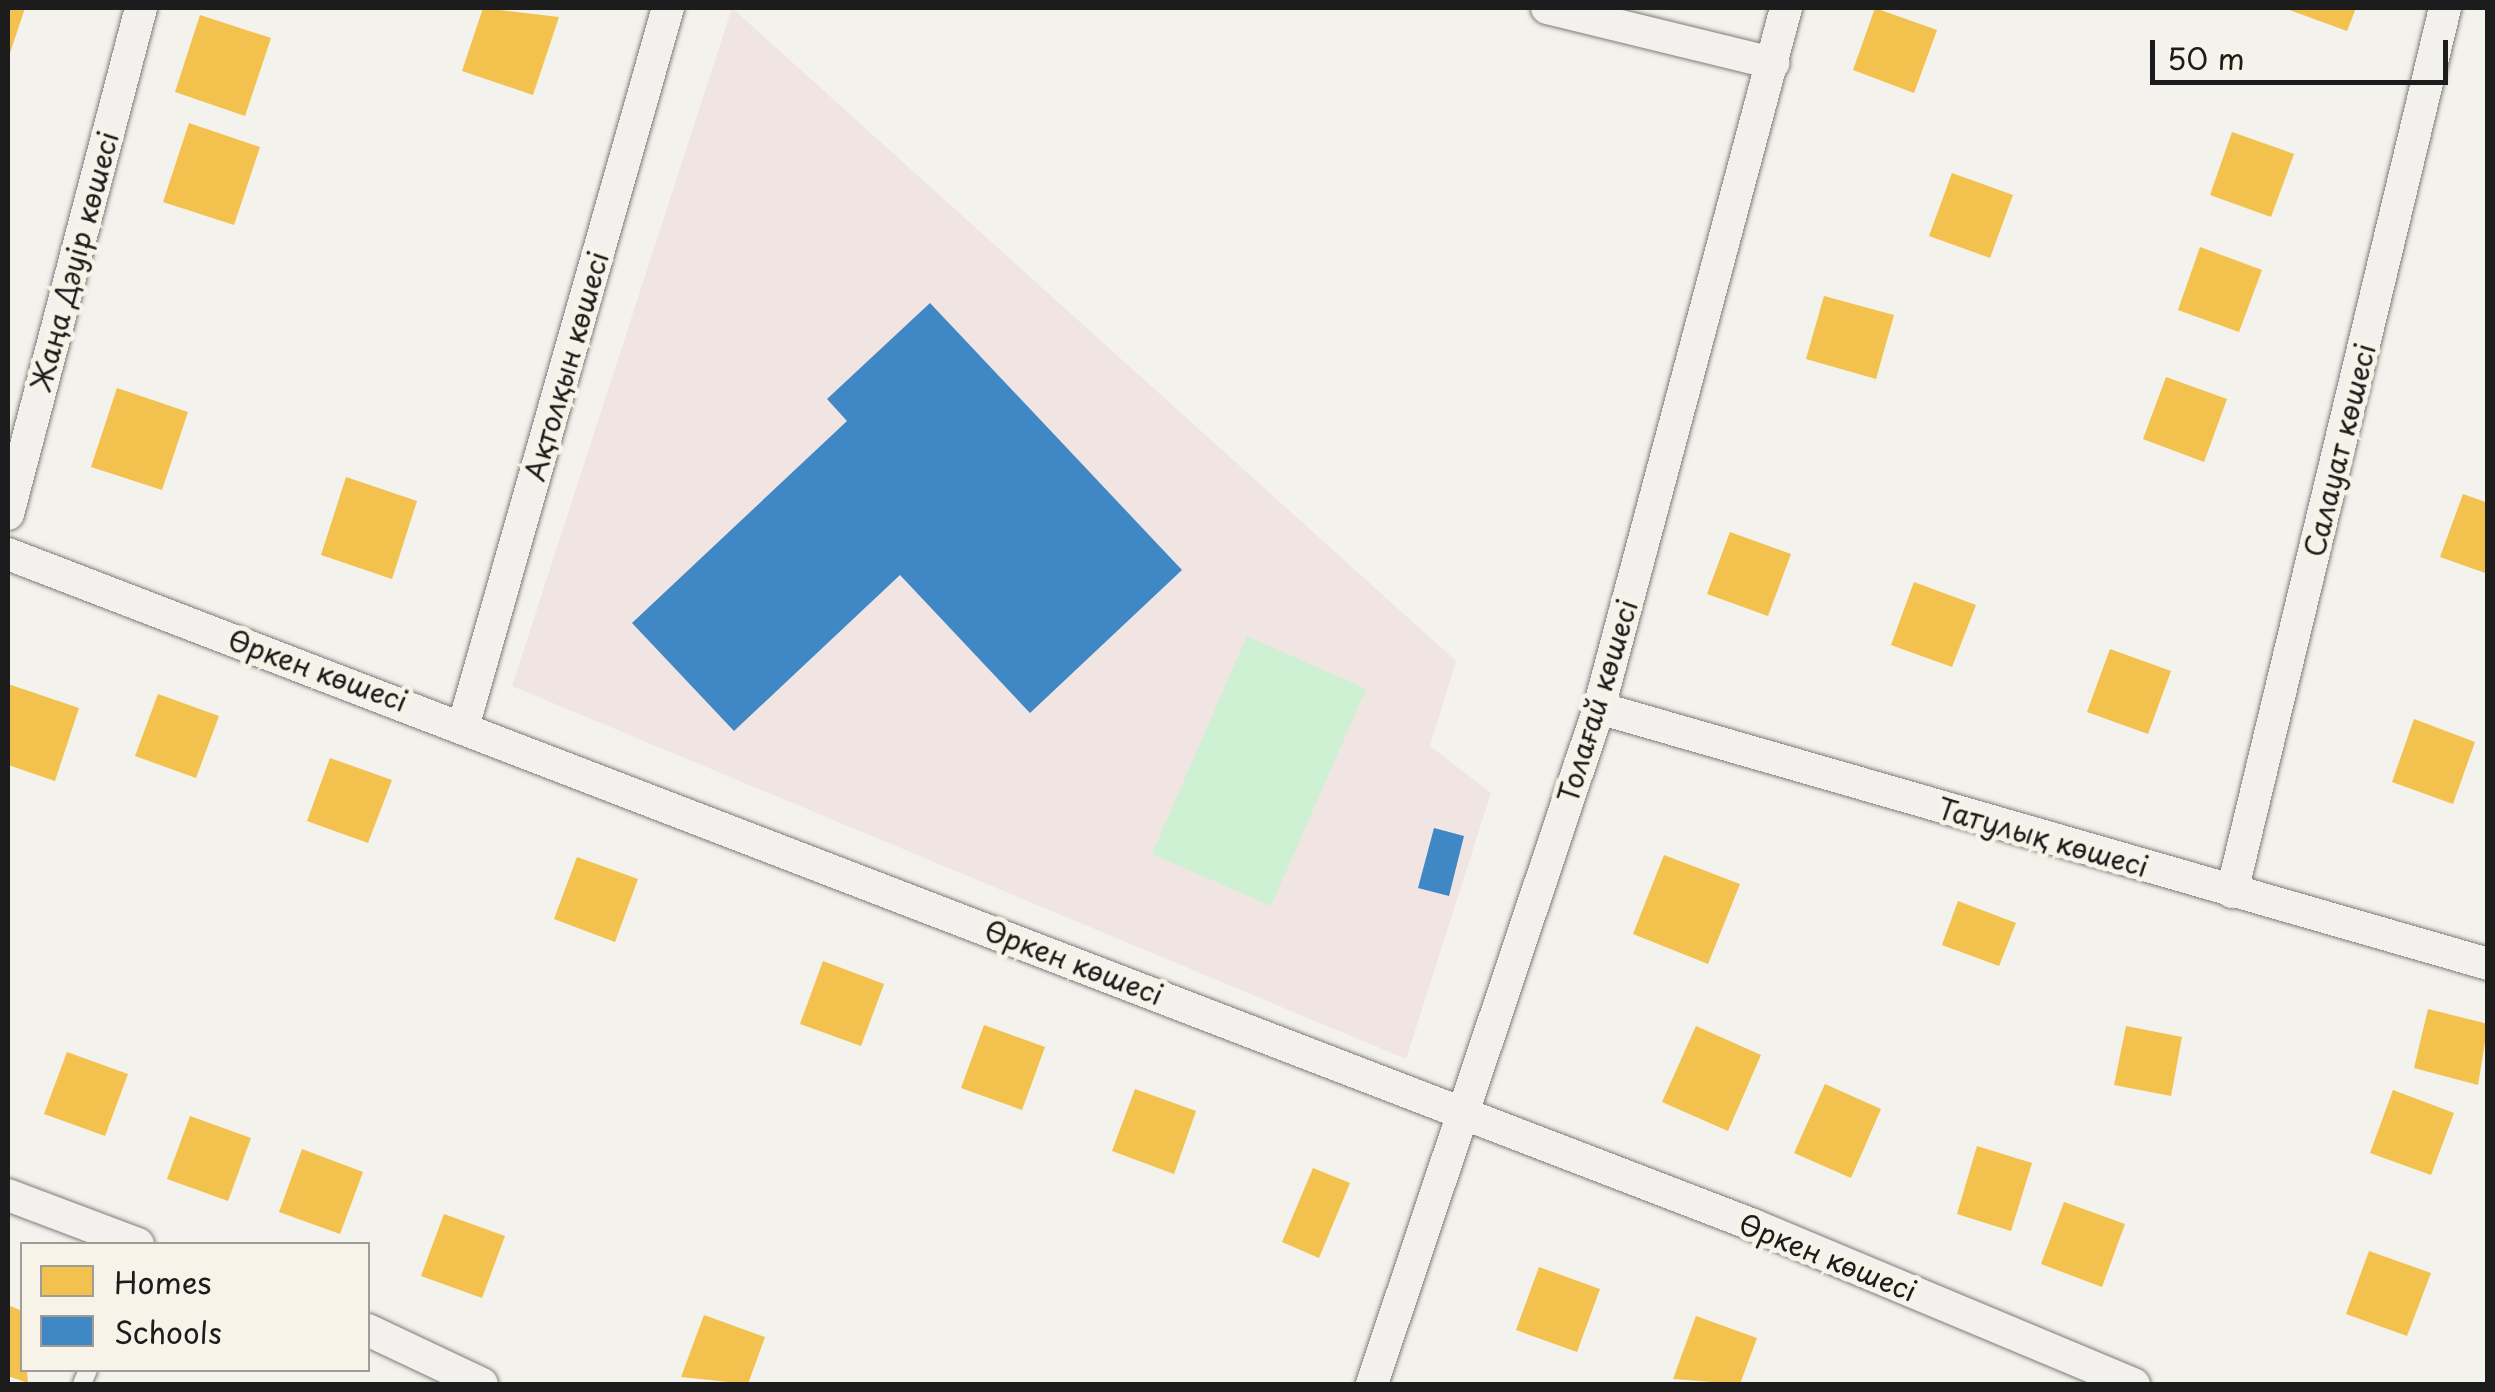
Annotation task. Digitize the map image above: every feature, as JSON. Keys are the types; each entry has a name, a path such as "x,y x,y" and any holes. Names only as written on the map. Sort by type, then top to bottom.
{"street":[{"name":"Жаңа Дәуір көшесі","path":"8,514 141,8"},
{"name":"Ақтолқын көшесі","path":"464,724 668,8"},
{"path":"1547,8 1773,63"},
{"name":"Толағай көшесі","path":"1372,1384 1470,1116 1599,708 1786,8"},
{"name":"Салауат көшесі","path":"2232,892 2445,8"},
{"name":"Өркен көшесі","path":"8,554 464,724 1470,1116 2134,1384"},
{"name":"Татулық көшесі","path":"1599,708 2488,964"},
{"path":"8,1196 133,1242"},
{"path":"370,1331 482,1384"}],"shaded area":[{"path":"732,8 1456,661 1430,746 1491,793 1406,1059 512,686"}],"green space":[{"path":"1247,636 1366,689 1271,906 1152,854"}],"building: Homes":[{"path":"8,8 25,8 8,59"},
{"path":"483,8 559,17 533,95 462,71"},
{"path":"1875,8 1937,30 1914,93 1853,70"},
{"path":"2284,8 2356,8 2347,31"},
{"path":"200,15 271,38 245,116 175,92"},
{"path":"189,123 260,147 234,225 163,202"},
{"path":"2232,132 2294,154 2271,217 2210,195"},
{"path":"1952,173 2013,195 1990,258 1929,236"},
{"path":"2200,247 2262,270 2239,332 2178,310"},
{"path":"1824,296 1894,315 1876,379 1806,359"},
{"path":"2166,377 2227,399 2204,462 2143,439"},
{"path":"117,388 188,412 162,490 91,467"},
{"path":"346,477 417,501 392,579 321,555"},
{"path":"2463,494 2488,503 2488,574 2440,557"},
{"path":"1730,532 1791,554 1768,616 1707,594"},
{"path":"1914,582 1976,605 1952,667 1891,645"},
{"path":"2110,649 2171,671 2148,734 2087,712"},
{"path":"8,684 79,708 55,781 8,765"},
{"path":"158,694 219,716 196,778 135,756"},
{"path":"2414,719 2475,742 2453,804 2392,782"},
{"path":"330,758 392,780 368,843 307,821"},
{"path":"1664,855 1740,884 1708,964 1633,934"},
{"path":"577,857 638,879 615,942 554,919"},
{"path":"1958,901 2016,923 1999,966 1942,945"},
{"path":"823,961 884,984 861,1046 800,1024"},
{"path":"2428,1009 2488,1024 2478,1085 2414,1068"},
{"path":"984,1025 1045,1047 1022,1110 961,1088"},
{"path":"1696,1026 1761,1055 1728,1131 1662,1102"},
{"path":"2126,1026 2182,1037 2171,1096 2114,1085"},
{"path":"67,1052 128,1074 105,1136 44,1114"},
{"path":"1825,1084 1881,1109 1851,1178 1794,1153"},
{"path":"1135,1089 1196,1111 1174,1174 1112,1151"},
{"path":"2393,1090 2454,1113 2431,1175 2370,1153"},
{"path":"190,1116 251,1138 228,1201 167,1179"},
{"path":"1977,1146 2032,1163 2011,1231 1957,1214"},
{"path":"302,1149 363,1172 340,1234 279,1212"},
{"path":"1313,1168 1350,1183 1319,1258 1282,1242"},
{"path":"2064,1202 2125,1224 2102,1287 2041,1264"},
{"path":"444,1214 505,1236 482,1298 421,1276"},
{"path":"2369,1251 2431,1273 2407,1336 2346,1314"},
{"path":"1539,1267 1600,1289 1577,1352 1516,1330"},
{"path":"8,1305 20,1310 20,1372 27,1372 28,1383 8,1376"},
{"path":"704,1315 765,1337 748,1384 681,1377"},
{"path":"1696,1316 1757,1338 1740,1384 1673,1379"}],"building: Schools":[{"path":"930,303 1182,570 1030,713 900,575 734,731 632,623 847,421 827,399"},
{"path":"1434,828 1464,836 1449,896 1418,888"}]}
